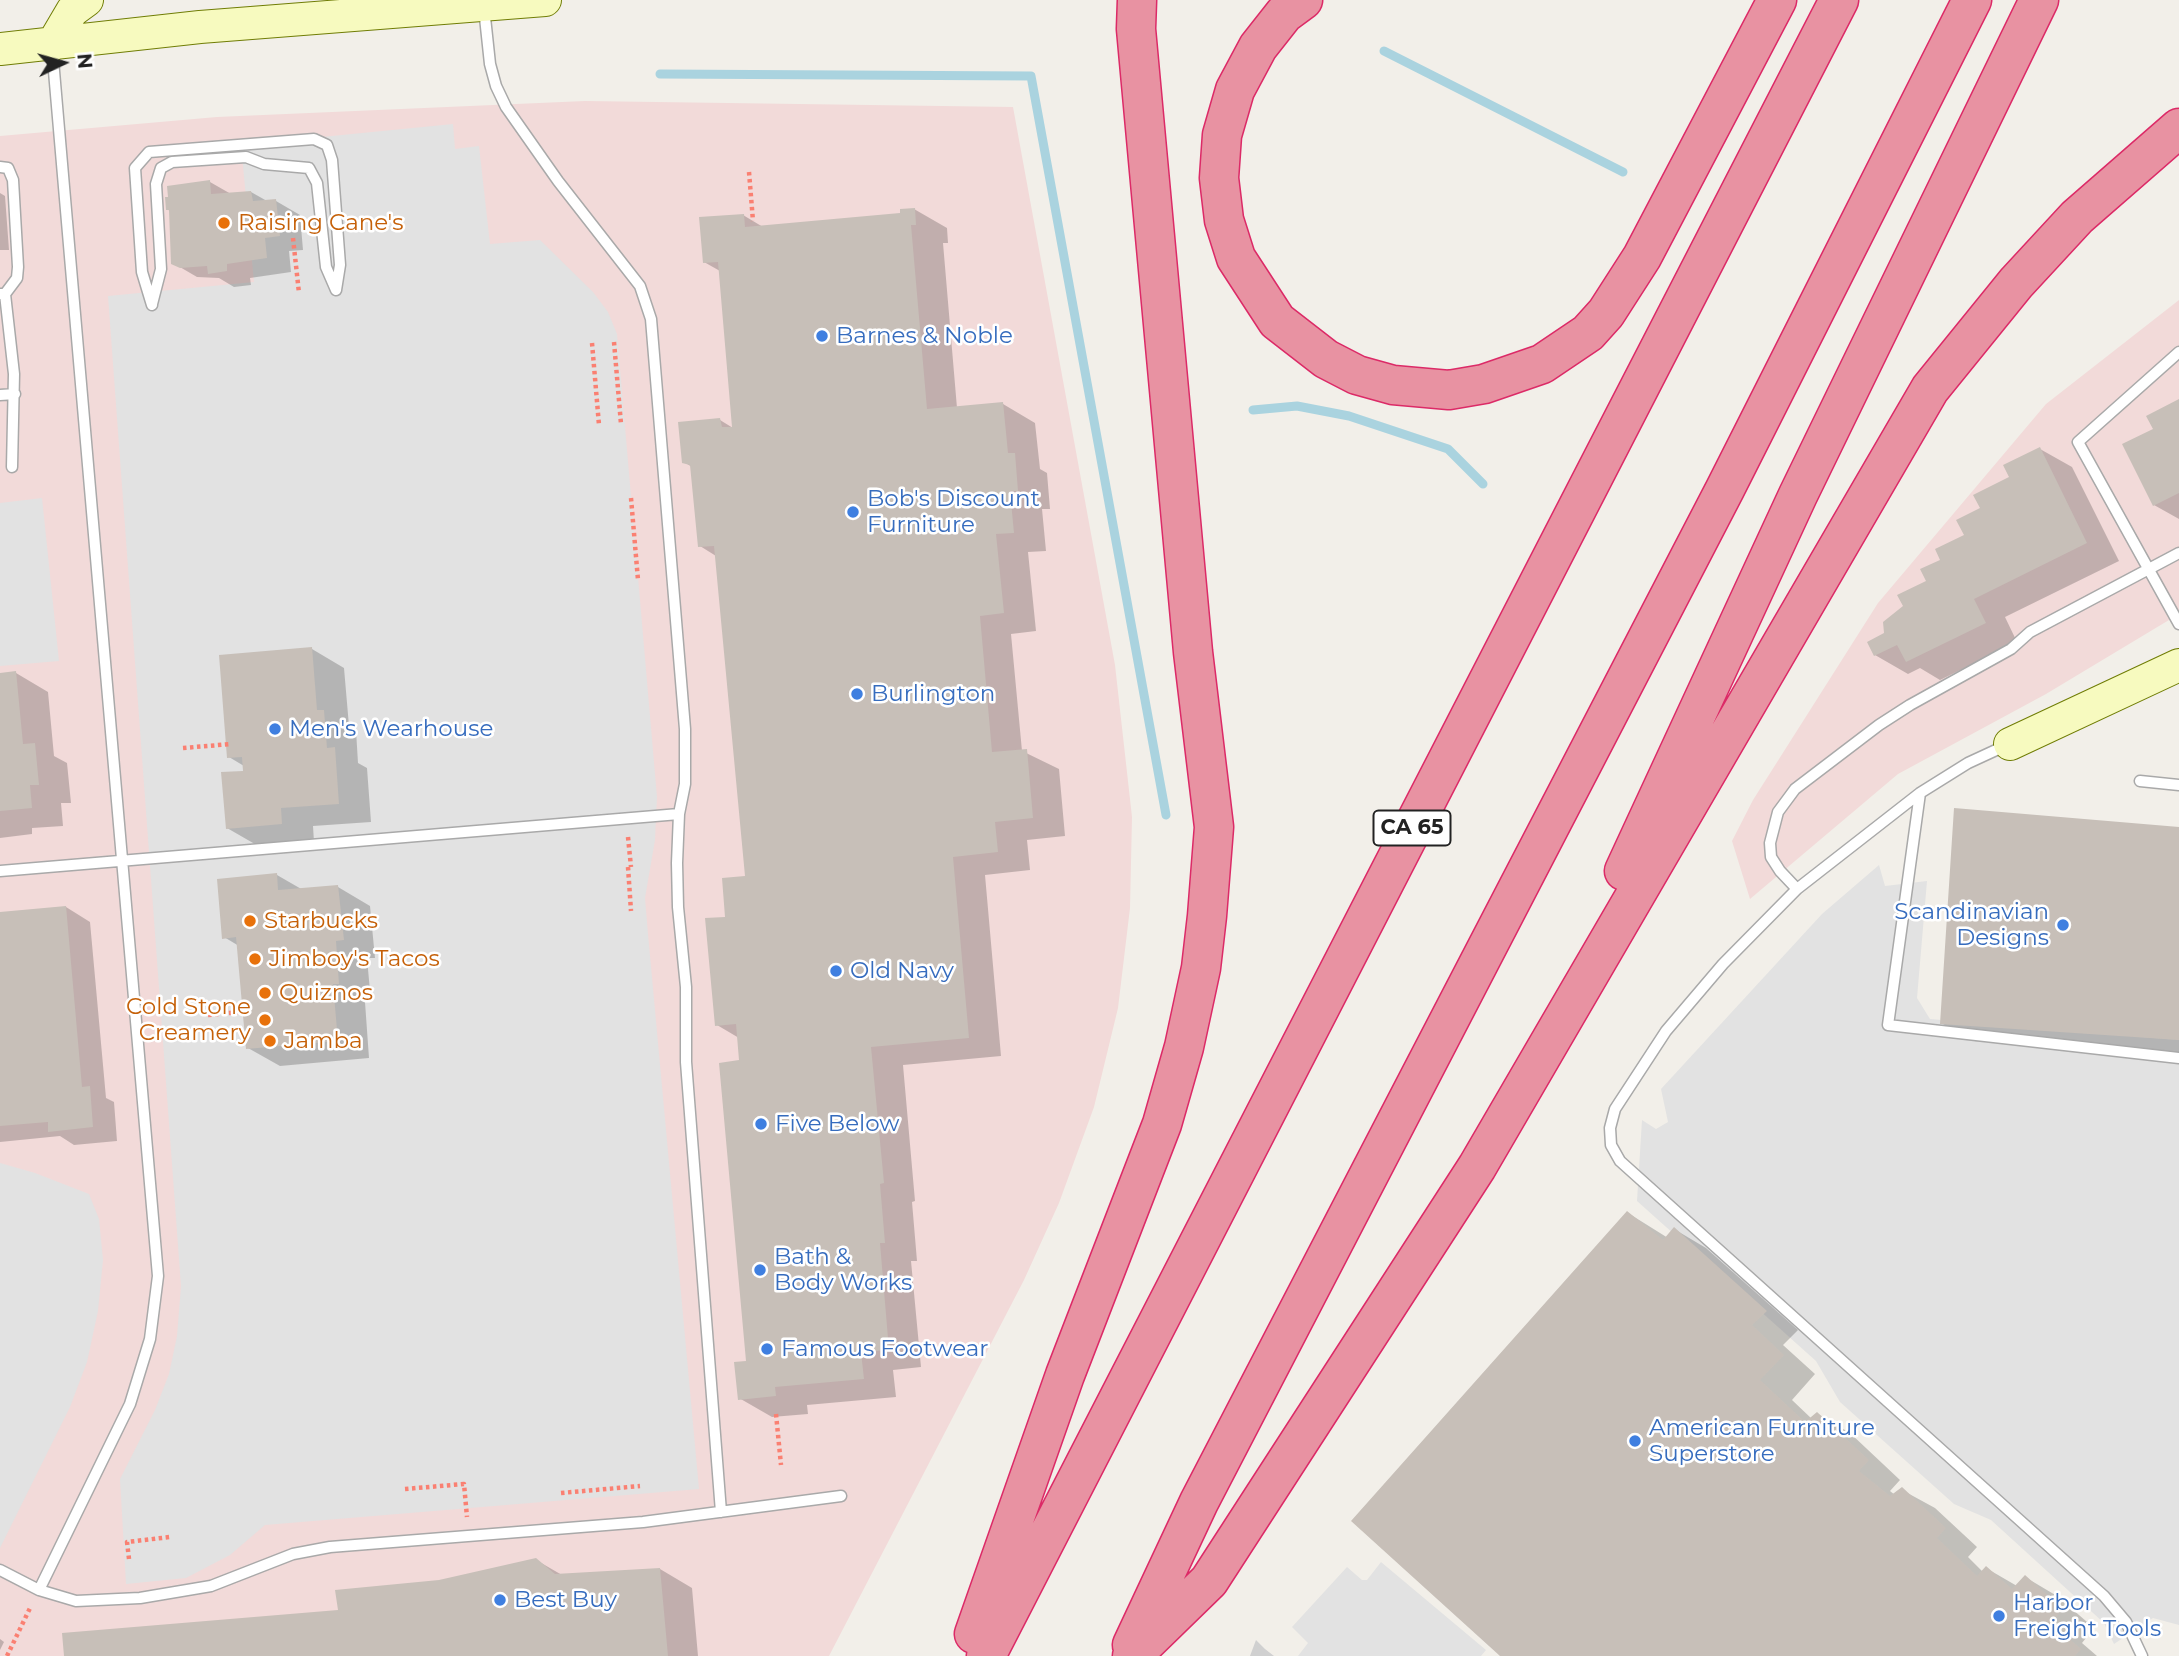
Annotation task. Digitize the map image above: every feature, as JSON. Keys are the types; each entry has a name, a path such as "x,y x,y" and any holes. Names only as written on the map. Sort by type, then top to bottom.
{"highway":[{"path":"967,1656 1065,1375 1161,1124 1198,981 1207,916 1214,827 1193,652 1136,29 1137,0"},
{"path":"1303,0 1284,14 1258,47 1235,90 1222,135 1219,178 1224,220 1236,258 1277,321 1326,359 1357,375 1393,385 1449,390 1495,381 1542,364 1581,339 1606,313 1648,245 1777,0"},
{"name":"CA 65","path":"986,1656 1839,0"},
{"path":"1127,1656 1199,1502 1725,489 1972,0"},
{"path":"1583,985 1632,848 1804,483 2039,0"},
{"path":"1132,1656 1209,1581 1477,1167 1930,388 2016,283 2077,216 2179,128"}],"main road":[{"path":"52,45 72,11 88,0"},
{"path":"0,49 200,27 545,0"},
{"path":"2010,744 2179,664"}],"lane":[{"path":"483,5 490,64 506,107 558,181 640,286 647,303 685,729 685,784 679,814 677,863 686,986 687,1062 720,1512"},
{"path":"39,1590 130,1404 147,1350 156,1298 158,1252 52,45"},
{"path":"314,139 327,145 331,160 340,265 336,290 326,267 317,183 309,168 264,164 246,157 172,162 161,168 156,184 161,269 152,305 142,272 135,169 149,152 314,139"},
{"path":"0,167 8,168 13,180 18,267 17,278 3,294 15,394 12,467"},
{"path":"2179,352 2078,442 2179,624"},
{"path":"0,395 15,394"},
{"path":"1797,888 1771,858 1770,843 1778,812 1795,789 1910,705 2011,649 2029,632 2179,553"},
{"path":"2010,744 1968,762 1920,793 1797,888 1723,964 1666,1031 1615,1109 1609,1128 1611,1145 1620,1161 2104,1596 2126,1622 2142,1656"},
{"path":"2140,781 2179,785"},
{"path":"1920,793 1888,1025 2179,1058"},
{"path":"0,871 679,814"},
{"path":"0,1570 39,1590 76,1601 175,1594 211,1586 293,1554 330,1547 468,1537 720,1512 841,1496"}],"path":[{"path":"748,172 753,221"},
{"path":"293,238 299,293"},
{"path":"614,342 621,424"},
{"path":"592,344 599,425"},
{"path":"631,498 638,580"},
{"path":"183,748 231,744"},
{"path":"626,818 631,911"},
{"path":"208,1015 250,1011"},
{"path":"776,1414 781,1465"},
{"path":"405,1489 464,1484 468,1537"},
{"path":"561,1493 640,1486"},
{"path":"129,1559 127,1542 170,1537"},
{"path":"7,1656 39,1590"}],"shaded area":[{"path":"585,101 1013,107 1115,665 1132,817 1130,908 1118,1008 1094,1107 1059,1203 1024,1280 829,1656 0,1656 0,136 217,117"},
{"path":"453,124 455,149 479,146 490,244 540,240 593,292 608,312 617,334 657,797 655,840 645,898 699,1489 265,1525 230,1555 186,1578 126,1584 120,1479 155,1410 169,1374 177,1336 181,1286 108,296 254,282 241,145"},
{"path":"2179,300 2179,614 2046,694 1898,774 1750,899 1732,841 1753,800 1878,603 2046,404"},
{"path":"42,498 59,661 0,666 0,503"},
{"path":"1879,865 1885,886 1927,881 1917,998 1930,1019 2179,1040 2179,1625 2153,1618 2114,1644 2104,1623 1991,1520 1954,1504 1840,1402 1816,1361 1637,1201 1642,1120 1656,1129 1668,1122 1661,1089 1822,914"},
{"path":"0,1163 89,1194 99,1219 103,1260 98,1311 87,1362 70,1407 0,1548"},
{"path":"1381,1562 1486,1650 1481,1656 1298,1656 1308,1643 1292,1627 1347,1567 1362,1580 1367,1580"},
{"path":"1256,1640 1265,1649 1274,1656 1250,1656"}],"building":[{"name":"Raising Cane's","path":"210,180 211,194 251,191 253,201 276,199 280,236 265,238 267,258 227,264 227,271 208,274 207,266 180,268 171,264 169,210 166,210 165,197 168,197 167,186"},
{"path":"915,208 916,225 911,225 927,409 1003,402 1008,453 1015,453 1018,491 1010,491 1014,533 996,534 1004,613 980,616 992,752 1027,749 1033,818 995,822 998,852 953,857 969,1038 871,1047 884,1183 880,1184 885,1243 880,1243 889,1350 861,1352 864,1379 775,1387 776,1396 738,1400 734,1362 746,1361 719,1063 739,1060 736,1024 715,1026 705,918 725,917 722,878 745,876 714,546 698,547 690,465 682,463 678,422 720,418 722,427 732,427 718,262 703,263 699,217 744,214 745,227 900,213 900,209"},
{"path":"2179,399 2179,493 2153,506 2122,444 2153,429 2146,416"},
{"path":"2040,447 2087,543 1974,599 1986,623 1906,662 1897,645 1874,656 1867,642 1884,633 1883,622 1903,606 1897,595 1926,581 1920,569 1940,560 1935,549 1964,535 1956,520 1980,508 1973,495 2009,477 2003,465"},
{"name":"Men's Wearhouse","path":"312,647 317,710 324,710 327,748 335,747 339,804 281,808 282,824 226,829 221,772 243,771 242,757 227,758 219,655"},
{"path":"16,671 23,744 35,743 39,785 30,785 32,808 0,811 0,673"},
{"name":"Scandinavian Designs","path":"1954,808 2179,827 2179,1040 1940,1024"},
{"path":"277,873 278,890 338,885 344,940 336,941 339,984 333,984 338,1041 246,1049 236,937 222,939 217,879"},
{"path":"66,906 82,1087 90,1086 93,1127 48,1132 48,1122 0,1126 0,912"},
{"name":"American Furniture Superstore","path":"1627,1211 1663,1240 1674,1227 1767,1311 1752,1325 1784,1355 1760,1380 1805,1422 1817,1412 1869,1460 1859,1471 1890,1496 1902,1487 1946,1528 1937,1538 1977,1576 1986,1566 2012,1589 2025,1575 2063,1609 2051,1623 2081,1649 2075,1656 1500,1656 1351,1521"},
{"name":"Best Buy","path":"536,1558 555,1574 660,1568 668,1656 64,1656 62,1633 338,1610 335,1590 439,1580"}],"waterway":[{"path":"1384,51 1623,172"},
{"path":"660,74 1031,76 1166,815"},
{"path":"1253,410 1297,406 1349,416 1448,449 1483,484"}],"place":[{"name":"Raising Cane's","path":"224,223"},
{"name":"Barnes & Noble","path":"822,336"},
{"name":"Bob's Discount Furniture","path":"853,512"},
{"name":"Burlington","path":"857,694"},
{"name":"Men's Wearhouse","path":"275,729"},
{"name":"Starbucks","path":"250,921"},
{"name":"Scandinavian Designs","path":"2063,925"},
{"name":"Jimboy's Tacos","path":"255,959"},
{"name":"Old Navy","path":"836,971"},
{"name":"Quiznos","path":"265,993"},
{"name":"Cold Stone Creamery","path":"265,1020"},
{"name":"Jamba","path":"270,1041"},
{"name":"Five Below","path":"761,1124"},
{"name":"Bath & Body Works","path":"760,1270"},
{"name":"Famous Footwear","path":"767,1349"},
{"name":"American Furniture Superstore","path":"1635,1441"},
{"name":"Best Buy","path":"500,1600"},
{"name":"Harbor Freight Tools","path":"1999,1616"}]}
